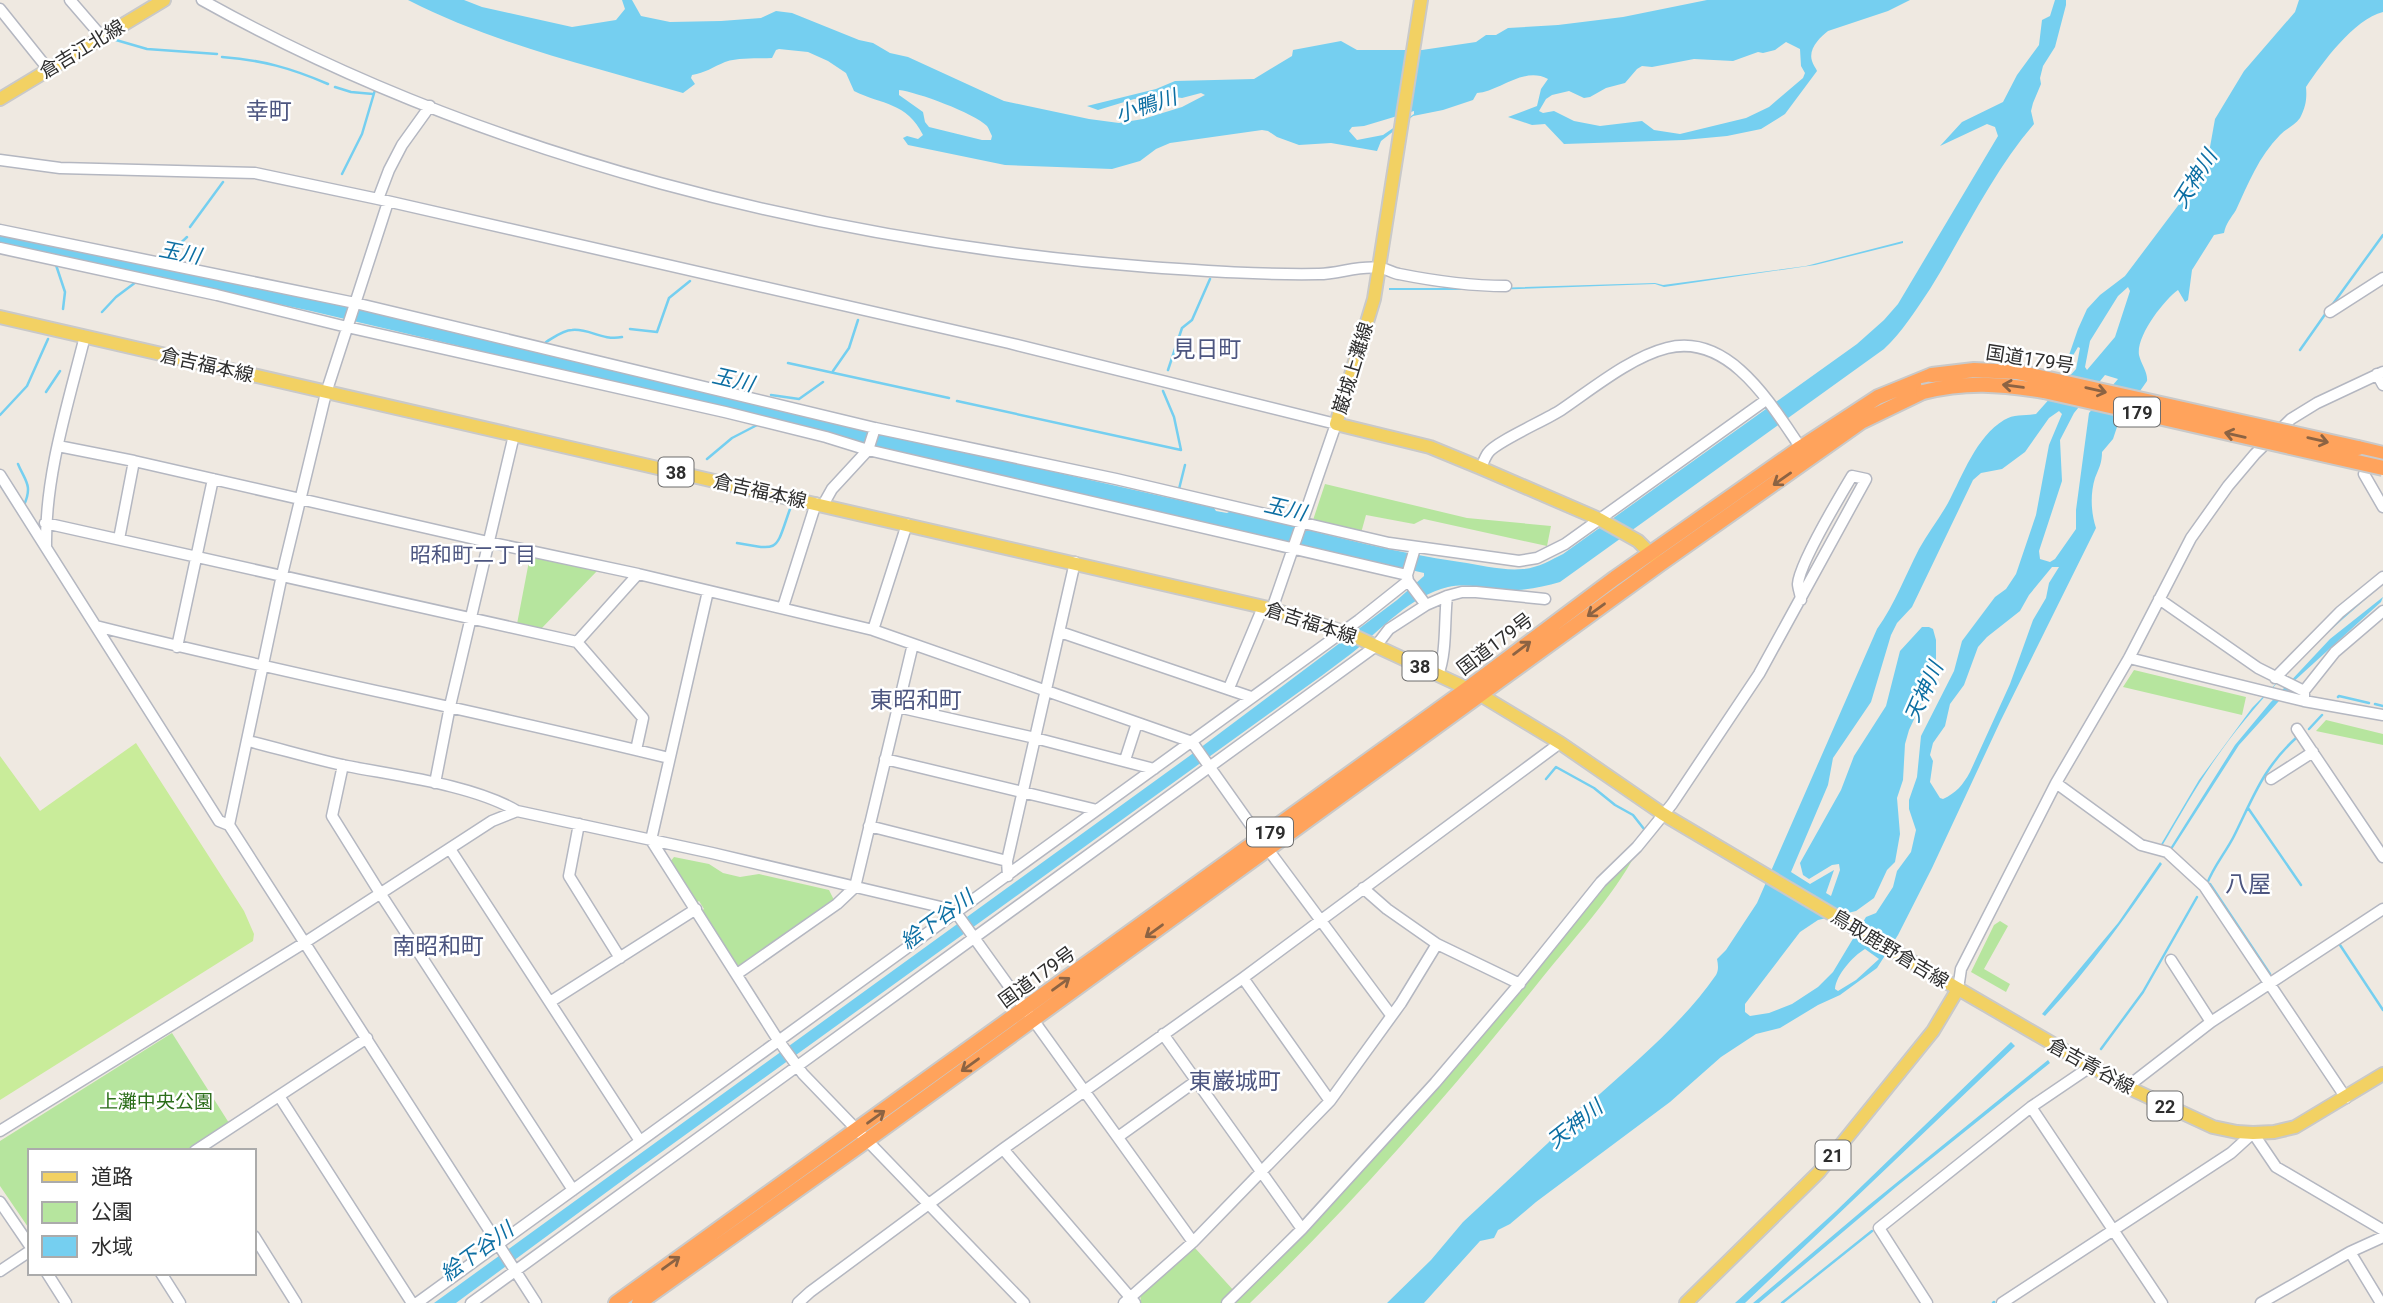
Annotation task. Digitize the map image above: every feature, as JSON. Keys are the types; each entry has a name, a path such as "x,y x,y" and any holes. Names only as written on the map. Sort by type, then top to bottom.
{"highway":[{"name":"国道179号","path":"639,1303 861,1136 1656,559 1800,448 1878,397 1932,375 1974,370 2017,372 2383,454"},
{"name":"国道179号","path":"1656,559 1809,460 1861,422 1923,392 1964,384 1987,383 2044,391 2383,468"},
{"name":"国道179号","path":"616,1303 861,1136"}],"main road":[{"name":"倉吉江北線","path":"0,99 164,0"},
{"name":"巌城上灘線","path":"1421,0 1374,299 1336,424 1430,447 1481,468 1601,520 1638,541 1656,559"},
{"name":"倉吉福本線","path":"0,317 1268,608 1346,633 1473,692"},
{"name":"鳥取鹿野倉吉線","path":"1473,692 1560,743 1667,816 1958,989 1933,1031 1819,1172 1686,1303"},
{"name":"倉吉青谷線","path":"1958,989 2127,1087 2213,1127 2237,1132 2274,1132 2295,1127 2383,1074"}],"street":[{"path":"70,0 102,37"},
{"path":"202,0 334,68 564,155 659,183 811,219 930,241 1054,258 1152,267 1322,274 1380,264 1395,273 1471,286 1506,286"},
{"path":"0,9 48,69"},
{"path":"229,825 282,575 326,393 355,303 389,170 430,106"},
{"path":"0,160 60,168 255,173 1009,343 1336,424 1295,547 1229,688"},
{"path":"0,230 355,303 875,428 1302,524 1415,548 1519,561 1553,552 1767,401"},
{"path":"0,248 725,412 867,450 1295,547 1408,578 1426,605"},
{"path":"2330,313 2383,278"},
{"path":"46,547 46,523 58,446 85,336"},
{"path":"1481,468 1488,452 1500,443 1547,419 1631,364 1667,348 1696,346 1712,350 1736,367 1767,401 1809,460"},
{"path":"1958,989 1962,969 2056,783 2129,658 2191,538 2228,486 2255,454 2291,419 2317,403 2380,373 2383,385"},
{"path":"783,607 819,504 867,450 875,428"},
{"path":"435,783 450,706 514,435"},
{"path":"58,446 638,574 873,630 1194,744 1391,1015"},
{"path":"119,539 134,461"},
{"path":"2364,474 2383,507"},
{"path":"0,475 219,821 229,825 536,1303"},
{"path":"1227,1303 1302,1229 1435,1083 1520,984 1601,882 1667,816 1759,674 1801,600 1866,479 1852,476 1834,507 1804,564 1798,583 1801,600"},
{"path":"177,647 213,479"},
{"path":"46,523 577,642 643,718 636,750"},
{"path":"873,630 907,524"},
{"path":"279,1096 415,1303 501,1247 640,1141 959,917 1008,876 1154,769 1194,744 1251,697 1346,633 1408,578 1415,548"},
{"path":"1008,876 1007,861 1075,562"},
{"path":"577,642 638,574"},
{"path":"2275,678 2340,612 2383,577"},
{"path":"708,592 651,840 795,1064 861,1136 1024,1303"},
{"path":"471,1303 513,1268 1426,605 1447,596 1476,592 1545,599"},
{"path":"1438,675 1444,662 1447,596"},
{"path":"2159,599 2304,696"},
{"path":"2304,696 2335,652 2383,611"},
{"path":"96,626 177,647 450,706 669,758"},
{"path":"1060,632 1251,697"},
{"path":"737,974 836,904 855,887 913,644"},
{"path":"2129,658 2288,697 2304,696 2383,715"},
{"path":"898,707 1035,738 1154,769"},
{"path":"1125,760 1137,723"},
{"path":"2298,729 2383,857"},
{"path":"248,741 343,765 435,783 503,803 517,811 945,908 959,917 1193,1242"},
{"path":"799,1303 928,1204 1243,978 1560,743"},
{"path":"2271,779 2313,752"},
{"path":"885,760 1097,810"},
{"path":"343,765 332,816 573,1190"},
{"path":"2056,783 2141,845 2167,852 2204,886 2346,1098"},
{"path":"0,1131 304,943 492,821 517,811"},
{"path":"579,824 569,876 621,958"},
{"path":"869,826 1007,861"},
{"path":"450,849 640,1141"},
{"path":"1363,888 1387,909 1437,944 1520,984"},
{"path":"550,1002 696,909"},
{"path":"2127,1087 2211,1022 2383,909"},
{"path":"1003,1149 1130,1301 1263,1172 1330,1101 1437,944"},
{"path":"2171,960 2211,1022"},
{"path":"1243,978 1330,1101"},
{"path":"1163,1034 1302,1229"},
{"path":"200,1149 367,1038"},
{"path":"1927,1303 1879,1228 2031,1107 2090,1067"},
{"path":"1118,1137 1196,1081"},
{"path":"2031,1107 2162,1303"},
{"path":"2002,1303 2231,1153 2253,1133 2276,1167 2383,1230"},
{"path":"0,1202 28,1245"},
{"path":"2261,1303 2350,1252 2383,1237"},
{"path":"256,1239 296,1303"},
{"path":"0,1270 28,1249"},
{"path":"2350,1252 2381,1303"},
{"path":"48,1275 66,1303"},
{"path":"162,1275 180,1303"}],"green space":[{"path":"1325,484 1467,518 1551,526 1547,546 1424,519 1414,524 1366,515 1361,533 1313,520"},
{"path":"530,556 597,571 539,631 517,624"},
{"path":"2134,670 2246,697 2242,715 2123,687"},
{"path":"2326,720 2383,734 2383,745 2316,731"},
{"path":"136,743 244,911 254,934 253,941 0,1100 0,756 40,811"},
{"path":"1635,855 1616,886 1591,918 1473,1063 1401,1145 1327,1226 1250,1303 1231,1303 1325,1208 1601,884"},
{"path":"674,857 709,864 723,873 740,877 759,874 829,890 834,900 741,967 736,965 701,911 704,909 699,901 696,903 670,862"},
{"path":"2000,921 2008,926 1984,969 2010,984 2006,992 1971,972 1994,925"},
{"name":"上灘中央公園","path":"172,1033 229,1123 189,1149 28,1149 28,1227 0,1186 0,1141"},
{"path":"1195,1248 1235,1292 1224,1303 1141,1303 1140,1294"}],"water":[{"path":"408,0 464,0 482,7 572,27 616,20 625,9 622,0 632,0 641,16 670,22 761,18 776,11 792,13 873,43 890,53 908,57 1004,101 1119,123 1182,107 1205,95 1201,93 1182,98 1167,96 1134,99 1098,110 1087,106 1156,89 1175,81 1254,79 1292,56 1293,50 1341,41 1357,50 1422,50 1476,42 1486,35 1496,35 1508,28 1623,17 1707,0 1910,0 1888,11 1828,31 1815,44 1812,52 1812,61 1817,71 1785,114 1761,129 1727,136 1684,140 1564,144 1545,124 1532,125 1508,117 1537,106 1541,89 1548,79 1529,76 1477,93 1473,100 1413,116 1381,141 1377,151 1331,143 1299,145 1262,130 1170,143 1140,161 1112,169 1005,165 908,145 903,138 907,136 918,139 923,135 909,116 902,110 854,91 846,73 808,52 779,49 772,58 725,62 692,75 695,84 683,93 543,53 440,15","holes":["1786,42 1800,49 1801,66 1805,73 1803,78 1769,107 1746,118 1680,134 1654,130 1642,121 1600,126 1574,121 1554,111 1539,111 1546,99 1552,95 1569,91 1584,98 1590,97 1606,88 1625,83 1642,66 1652,67 1694,59 1733,61 1758,52 1775,50","899,90 919,95 970,115 987,126 991,140 929,127 923,112 899,95","1414,111 1414,114 1383,135 1357,140 1349,131 1352,127"]},
{"path":"2055,0 2066,0 2066,5 2055,47 2043,66 2041,84 2033,103 2031,111 2034,124 1992,183 1930,289 1903,328 1884,349 1560,582 1518,590 1448,587 1421,598 1314,681 456,1303 434,1303 1188,757 1397,600 1424,576 1424,573 878,448 776,421 311,311 0,245 0,234 320,300 1373,546 1492,567 1523,569 1563,554 1857,344 1884,320 1898,304 1998,136 1995,127 1987,124 1940,146 1962,122 2003,102 2017,75 2039,45 2042,20 2050,16"},
{"name":"天神川","path":"2299,0 2383,0 2383,12 2372,16 2350,32 2306,87 2306,103 2300,118 2280,135 2266,152 2224,233 2214,235 2192,270 2188,300 2185,302 2178,290 2146,329 2139,355 2147,381 2119,421 2113,439 2102,452 2093,484 2092,510 2096,528 2000,722 1932,868 1898,935 1877,968 1840,995 1780,1028 1756,1034 1721,1057 1670,1102 1510,1224 1498,1230 1494,1238 1480,1241 1424,1303 1387,1303 1431,1260 1463,1222 1548,1143 1583,1105 1591,1102 1673,1026 1716,975 1717,959 1757,903 1877,629 1971,457 1994,427 2004,420 2036,414 2076,369 2080,348 2078,347 2068,364 2067,361 2087,309 2125,276 2180,203 2210,147 2215,119 2244,71 2295,12","holes":["2128,287 2130,291 2115,337 2087,370 2085,367 2090,341 2118,296","2105,375 2118,379 2089,413 2076,510 2076,529 2050,562 2040,559 2039,551 2062,481 2060,440 2074,413","2059,411 2062,414 2049,445 2036,515 2016,574 1962,641 1954,671 1921,736 1917,777 1909,800 1916,830 1911,852 1897,871 1893,887 1876,913 1866,917 1833,972 1818,987 1792,1004 1769,1013 1750,1016 1745,1012 1745,1004 1800,932 1818,920 1856,911 1874,898 1887,870 1895,862 1900,834 1897,798 1903,780 1905,744 1936,666 1936,640 1933,629 1929,627 1922,627 1900,651 1886,706 1854,756 1841,790 1800,863 1803,875 1809,879 1832,865 1839,864 1840,870 1831,896 1826,893 1834,870 1810,884 1791,872 1828,785 1833,758 1871,702 1891,635 1897,623 1912,607 1973,480 1981,473 2002,469 2025,452 2049,418","2052,567 2059,567 2049,583 2046,598 2033,620 2010,684 1970,772 1962,785 1943,799 1940,798 1930,782 1933,761 1930,755 1933,743 1945,726 1950,704 1964,685 1978,647 2020,611 2029,595","1865,949 1879,959 1856,980 1838,991 1835,989 1838,978 1855,956"]},
{"path":"1903,241 1815,265 1664,287 1655,284 1493,290 1389,290 1655,283 1663,285 1806,266"},
{"path":"2383,581 2378,589 2295,665 2238,728 2213,762 2160,846 2199,780 2252,708 2343,615"},
{"path":"2383,597 2381,602 2292,683 2289,690 2239,745 2171,851 2169,850 2235,745 2270,703 2330,639"},
{"path":"2160,862 2162,864 2092,961 2045,1016 2042,1014 2118,923"},
{"path":"2011,1042 2015,1046 1745,1303 1735,1303 1836,1211"},
{"path":"2048,1060 2050,1063 1896,1187 1759,1303 1753,1303 1869,1205"}],"waterway":[{"path":"252,32 264,38"},
{"path":"109,38 147,49 217,54"},
{"path":"222,57 276,66 328,84"},
{"path":"335,87 373,94"},
{"path":"342,174 362,134 375,90"},
{"path":"393,97 397,99"},
{"path":"190,227 223,182"},
{"path":"2330,308 2383,235"},
{"name":"玉川","path":"165,258 187,237"},
{"path":"56,265 65,292 63,309"},
{"path":"1168,370 1182,328 1192,320 1210,279"},
{"path":"630,329 657,332 669,298 690,281"},
{"path":"102,312 136,282"},
{"path":"2300,350 2326,313"},
{"path":"833,371 849,348 858,320"},
{"path":"546,342 569,330 622,337"},
{"path":"0,415 27,386 48,339"},
{"path":"788,363 949,398"},
{"path":"46,392 60,371"},
{"path":"771,395 799,399 823,382"},
{"path":"957,401 1181,450 1174,417 1163,391"},
{"path":"707,459 732,438 759,424"},
{"path":"18,464 28,488 24,505"},
{"path":"1179,489 1185,465"},
{"path":"737,543 762,547 774,545 782,533 790,509"},
{"path":"2338,697 2369,703"},
{"path":"2375,704 2383,706"},
{"path":"2309,729 2322,715"},
{"path":"2207,884 2267,772 2296,738"},
{"path":"1546,779 1556,767 1594,788 1633,815 1644,829"},
{"path":"2248,808 2301,885"},
{"path":"2210,884 2270,974"},
{"path":"2101,1049 2143,992 2197,897"},
{"path":"2340,945 2383,1010"},
{"path":"1782,1303 1872,1231"}],"district":[{"name":"幸町","path":"269,111"},
{"name":"見日町","path":"1207,349"},
{"name":"昭和町二丁目","path":"473,555"},
{"name":"東昭和町","path":"916,700"},
{"name":"八屋","path":"2248,884"},
{"name":"南昭和町","path":"438,946"},
{"name":"東巌城町","path":"1235,1081"}],"water label":[{"name":"小鴨川","path":"1146,106"},
{"name":"絵下谷川","path":"937,920"},
{"name":"絵下谷川","path":"477,1252"}]}
